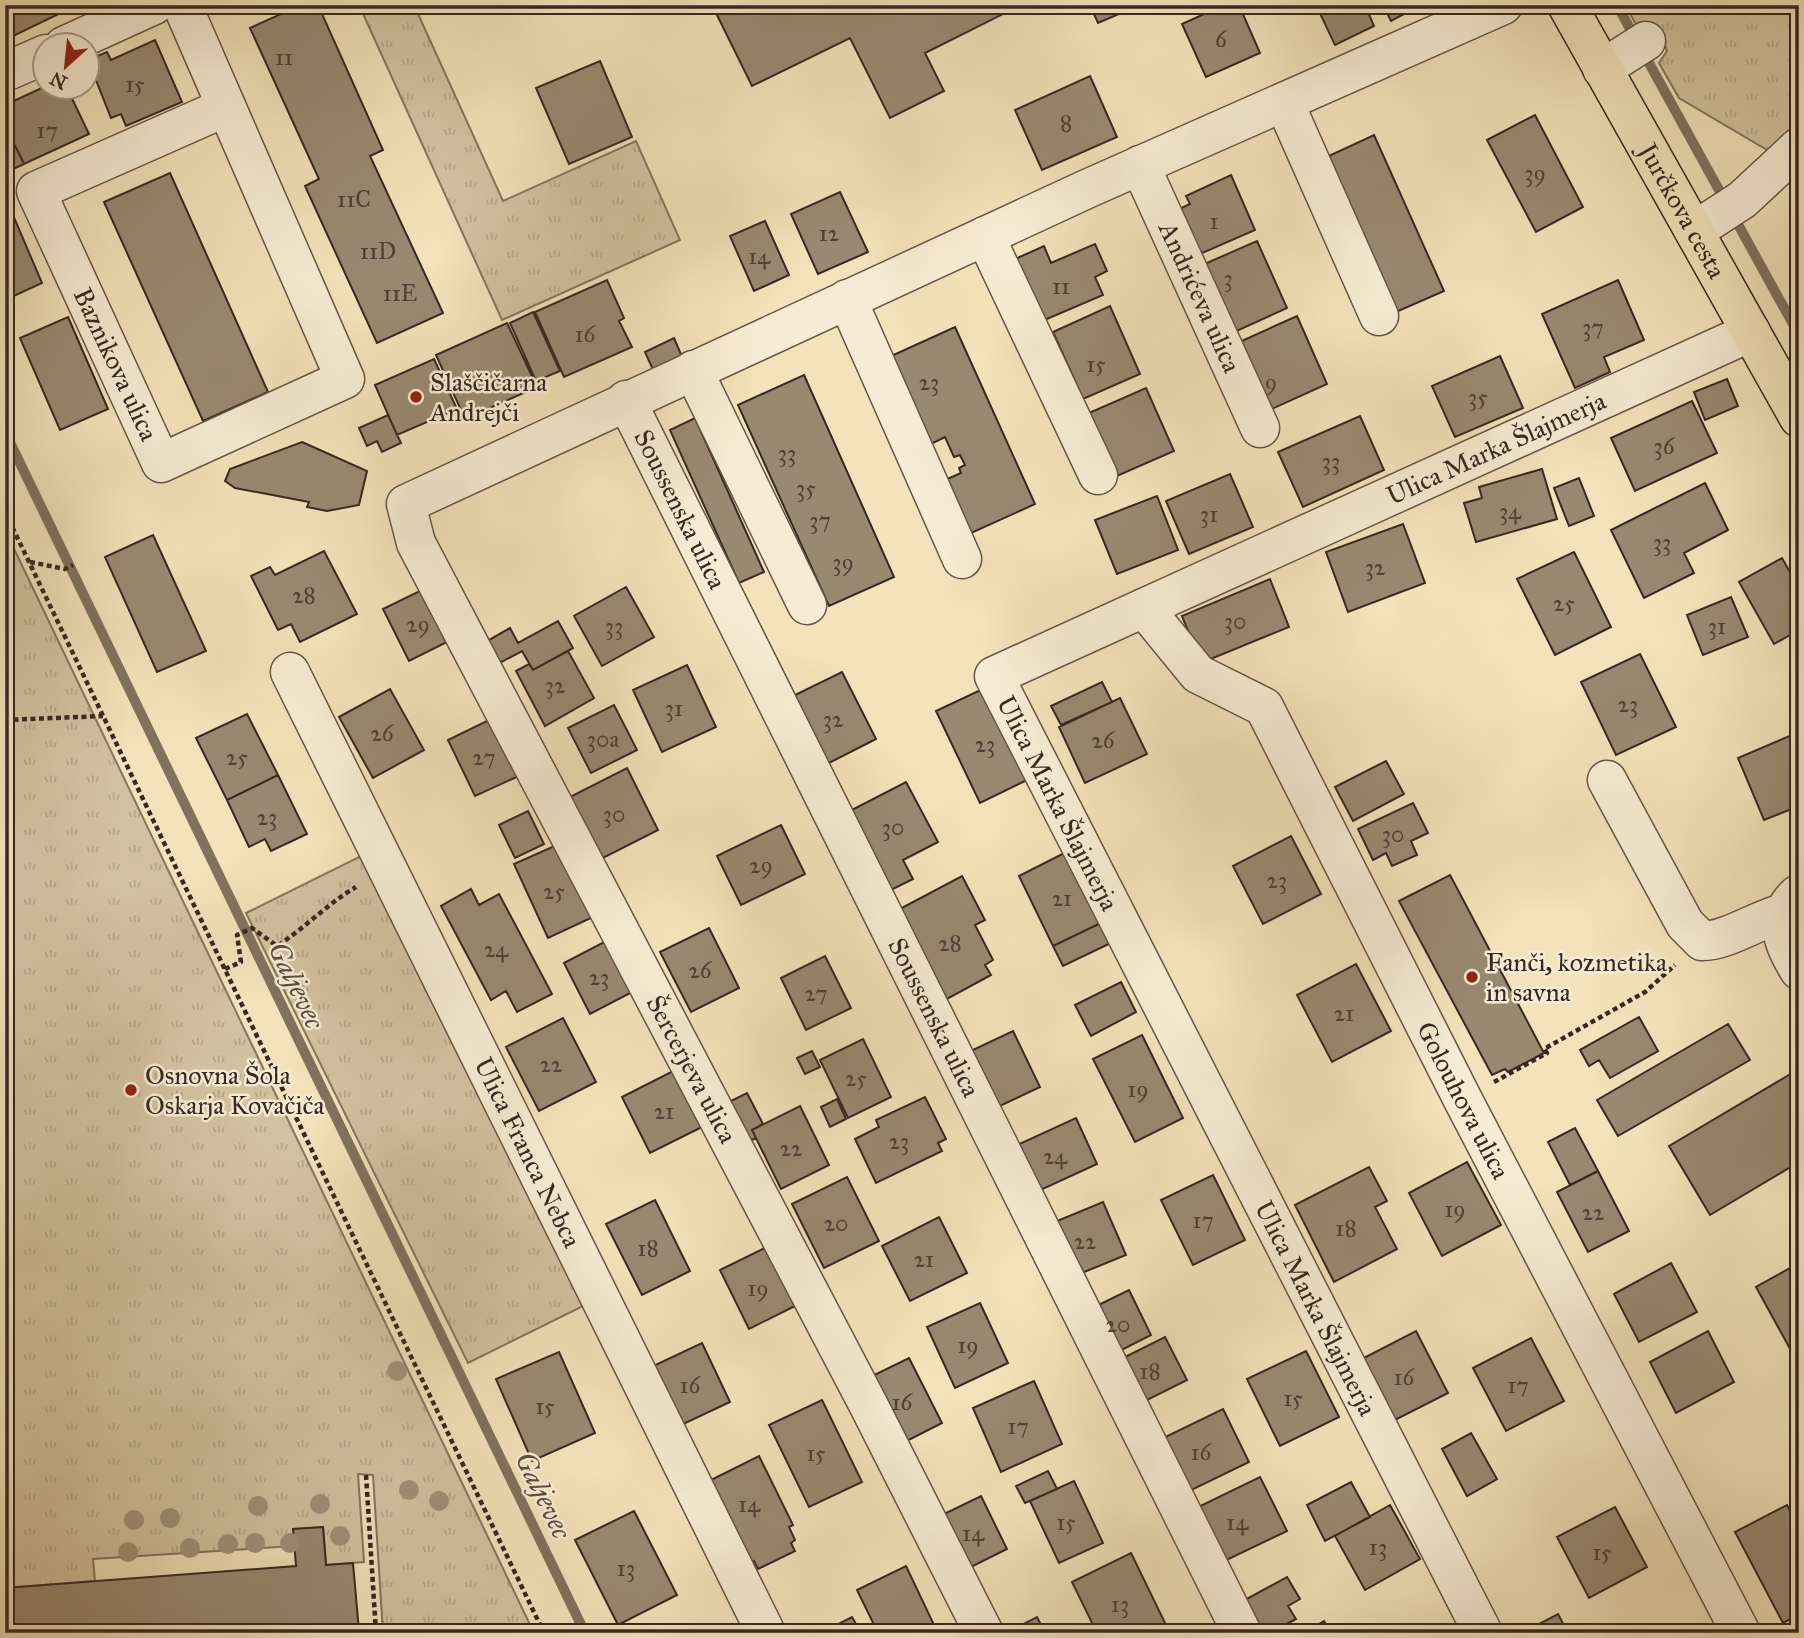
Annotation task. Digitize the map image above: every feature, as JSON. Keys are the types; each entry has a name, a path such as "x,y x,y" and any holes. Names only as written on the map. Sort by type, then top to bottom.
{"main road":[{"name":"Jurčkova cesta","path":"1567,5 1626,54 1718,217 1751,332 1799,418"}],"street":[{"path":"94,32 153,5"},
{"name":"Baznikova ulica","path":"182,5 345,379 161,463 36,191 226,107"},
{"path":"626,400 1140,165 1503,5"},
{"path":"5,72 32,60"},
{"path":"1284,102 1379,316"},
{"path":"1718,217 1799,147"},
{"name":"Andrićeva ulica","path":"1140,165 1260,428"},
{"path":"985,236 1098,475"},
{"path":"847,299 962,559"},
{"name":"Ulica Marka Šlajmerja","path":"1483,1633 994,676 1751,332"},
{"path":"693,370 807,605"},
{"name":"Šercerjeva ulica","path":"626,400 406,504 416,542 869,1406 984,1633"},
{"name":"Soussenska ulica","path":"626,400 1242,1633"},
{"name":"Golouhova ulica","path":"1144,608 1198,674 1264,707 1462,1098 1741,1633"},
{"name":"Ulica Franca Nebca","path":"290,672 766,1633"},
{"path":"1607,780 1685,924 1702,941 1715,941 1791,903"},
{"path":"1791,903 1784,945 1799,970"}],"path":[{"path":"5,512 544,1633"},
{"path":"29,562 65,569 73,565"},
{"path":"5,720 103,716"},
{"path":"225,969 241,962 237,935 240,932 252,928 277,946 299,932 334,900 388,869"},
{"path":"1462,1098 1547,1053 1544,1049 1645,992 1702,941"},
{"path":"366,1475 376,1633"}],"green space":[{"path":"359,5 414,5 503,201 636,141 680,240 502,320"},
{"path":"1625,5 1799,5 1799,138 1779,157 1679,98 1659,63 1667,51 1659,29 1641,33"},
{"name":"Osnovna Šola Oskarja Kovačiča","path":"5,530 534,1633 383,1633 373,1475 358,1474 364,1562 326,1565 323,1527 294,1529 294,1546 93,1559 95,1581 5,1588"},
{"path":"361,856 583,1306 468,1363 246,913"}],"building":[{"path":"5,5 77,5 5,40"},
{"path":"301,5 318,5 383,150 370,156 443,313 377,343 305,186 319,179 250,28"},
{"path":"712,5 1021,5 925,53 944,91 890,118 850,38 752,86"},
{"path":"1090,5 1124,5 1126,11 1098,23"},
{"path":"1224,5 1239,5 1260,53 1206,77 1182,24"},
{"path":"1316,5 1365,5 1374,26 1335,45"},
{"path":"1383,5 1421,5 1391,21"},
{"path":"155,40 182,102 126,126 121,114 111,118 102,95 102,54 107,52 111,60"},
{"path":"600,61 632,137 569,164 536,88"},
{"path":"1090,76 1117,137 1042,170 1015,110"},
{"path":"32,92 32,102 74,102 89,134 24,164 5,125 5,105"},
{"path":"1535,115 1583,207 1536,232 1487,140"},
{"path":"5,125 24,164 5,173"},
{"path":"1374,135 1444,291 1387,316 1318,161"},
{"path":"170,173 268,392 203,421 104,202"},
{"path":"1231,175 1255,230 1193,257 1173,212 1190,204 1186,196"},
{"path":"840,192 868,252 818,274 791,214"},
{"path":"7,201 42,283 5,300 5,202"},
{"path":"765,221 789,275 754,291 730,236"},
{"path":"1257,241 1287,308 1230,334 1200,266"},
{"path":"1095,244 1107,271 1095,277 1103,295 1040,322 1013,260 1044,246 1051,263"},
{"path":"607,280 624,318 619,321 632,347 564,377 535,312"},
{"path":"1618,280 1644,340 1604,357 1610,372 1575,388 1542,314"},
{"path":"1110,306 1140,374 1083,399 1053,332"},
{"path":"533,312 560,371 536,381 510,323"},
{"path":"1297,316 1327,384 1265,412 1235,344"},
{"path":"68,317 108,409 60,430 20,338"},
{"path":"507,323 537,387 465,419 436,355"},
{"path":"955,327 1035,504 969,534 945,480 961,473 959,468 965,465 960,455 954,457 945,437 929,445 889,357"},
{"path":"674,338 683,359 654,372 645,352"},
{"path":"1500,356 1523,408 1455,437 1432,386"},
{"name":"Slaščičarna Andrejči","path":"434,359 457,409 397,435 375,385"},
{"path":"804,375 894,577 829,606 738,405"},
{"path":"1727,379 1738,406 1705,420 1694,392"},
{"path":"1146,388 1174,451 1117,476 1089,413"},
{"path":"1692,401 1717,453 1635,491 1611,438"},
{"path":"388,415 401,443 382,452 377,441 367,446 359,428"},
{"path":"1360,416 1384,470 1303,507 1278,452"},
{"path":"695,418 764,572 739,583 670,430"},
{"path":"302,442 367,471 359,505 327,511 307,507 309,502 235,488 225,481 230,469"},
{"path":"1542,469 1557,519 1476,542 1464,503 1482,498 1479,487"},
{"path":"1230,474 1253,527 1189,554 1166,501"},
{"path":"1579,478 1594,516 1569,526 1554,488"},
{"path":"1705,483 1728,530 1684,553 1694,573 1644,598 1611,530"},
{"path":"1157,496 1178,550 1117,574 1095,520"},
{"path":"1403,524 1425,583 1348,612 1326,552"},
{"path":"153,535 206,651 157,672 105,557"},
{"path":"324,551 357,614 300,642 291,624 278,630 251,576 270,567 275,575"},
{"path":"1574,552 1611,627 1555,655 1517,579"},
{"path":"1782,558 1799,588 1799,630 1774,644 1739,582"},
{"path":"1270,579 1289,627 1201,663 1182,616"},
{"path":"428,587 453,639 409,661 383,609"},
{"path":"626,587 654,637 602,666 574,616"},
{"path":"1731,597 1748,637 1703,655 1687,615"},
{"path":"558,621 573,648 533,670 522,651 496,665 484,643 510,628 518,643"},
{"path":"568,651 594,698 545,726 516,671 529,664 533,670"},
{"path":"1640,654 1676,727 1616,755 1581,682"},
{"path":"687,665 716,727 662,752 633,690"},
{"path":"842,672 876,739 823,766 789,698"},
{"path":"1102,682 1112,702 1061,725 1051,706"},
{"path":"989,686 1033,777 980,803 936,711"},
{"path":"390,689 424,750 373,778 339,717"},
{"path":"1120,698 1147,754 1085,783 1059,727"},
{"path":"614,705 637,750 591,773 568,728"},
{"path":"247,714 278,775 227,800 196,738"},
{"path":"493,718 521,775 475,796 448,740"},
{"path":"1799,732 1799,806 1764,820 1738,758"},
{"path":"1386,761 1404,794 1353,821 1335,787"},
{"path":"627,768 658,830 601,859 570,797"},
{"path":"278,775 307,834 271,851 265,839 249,847 227,800"},
{"path":"906,782 938,842 903,860 913,879 889,891 848,812"},
{"path":"1413,803 1428,833 1411,841 1417,855 1392,866 1386,853 1373,860 1358,829"},
{"path":"528,811 544,844 515,858 499,825"},
{"path":"781,825 805,874 741,905 717,856"},
{"path":"1291,836 1321,894 1263,924 1233,866"},
{"path":"559,844 593,917 548,938 514,864"},
{"path":"1070,850 1105,921 1053,946 1019,876"},
{"name":"Fanči, kozmetika in savna","path":"1450,875 1544,1053 1508,1072 1505,1069 1492,1075 1399,901"},
{"path":"962,876 985,920 975,925 993,960 985,965 991,975 947,999 898,910"},
{"path":"471,889 479,905 499,894 552,994 517,1012 506,991 491,1000 441,906"},
{"path":"1105,921 1115,941 1063,966 1053,946"},
{"path":"709,928 739,988 691,1012 660,952"},
{"path":"608,940 634,991 590,1014 564,963"},
{"path":"825,956 851,1008 806,1030 781,978"},
{"path":"1356,964 1391,1031 1332,1062 1297,995"},
{"path":"1121,982 1136,1012 1091,1036 1075,1005"},
{"path":"1639,1017 1658,1051 1610,1078 1599,1060 1589,1066 1580,1050"},
{"path":"563,1018 596,1082 539,1111 506,1047"},
{"path":"1728,1024 1750,1060 1618,1136 1597,1100"},
{"path":"1013,1031 1040,1087 985,1113 958,1057"},
{"path":"1142,1035 1183,1118 1135,1142 1093,1059"},
{"path":"863,1039 891,1097 848,1118 820,1060"},
{"path":"812,1051 820,1067 805,1074 797,1058"},
{"path":"677,1069 706,1125 650,1153 622,1097"},
{"path":"1799,1069 1799,1162 1710,1215 1669,1146"},
{"path":"747,1093 763,1124 752,1130 756,1138 746,1143 727,1103"},
{"path":"925,1097 946,1139 938,1143 942,1151 876,1183 855,1139 879,1127 876,1120"},
{"path":"837,1099 846,1119 830,1127 821,1107"},
{"path":"800,1106 829,1165 781,1189 752,1130"},
{"path":"1076,1118 1097,1164 1034,1193 1013,1147"},
{"path":"1575,1128 1598,1171 1570,1185 1548,1142"},
{"path":"1467,1162 1501,1225 1442,1256 1409,1193"},
{"path":"1369,1167 1387,1201 1375,1207 1397,1249 1334,1282 1295,1205"},
{"path":"1598,1171 1629,1231 1588,1252 1557,1192"},
{"path":"1213,1175 1245,1240 1193,1265 1161,1200"},
{"path":"847,1177 879,1241 824,1268 792,1204"},
{"path":"655,1200 690,1271 642,1295 606,1224"},
{"path":"1103,1202 1126,1255 1067,1279 1045,1226"},
{"path":"939,1217 967,1273 910,1301 882,1246"},
{"path":"767,1247 795,1306 749,1329 720,1270"},
{"path":"1671,1263 1697,1312 1639,1342 1614,1294"},
{"path":"1799,1263 1799,1354 1794,1356 1756,1287"},
{"path":"1129,1290 1151,1335 1106,1358 1084,1312"},
{"path":"980,1303 1008,1363 955,1388 927,1327"},
{"path":"1416,1331 1448,1393 1391,1422 1360,1360"},
{"path":"1708,1331 1734,1382 1676,1413 1650,1362"},
{"path":"1165,1337 1187,1380 1135,1406 1113,1363"},
{"path":"1531,1338 1564,1401 1506,1431 1473,1368"},
{"path":"702,1343 730,1402 677,1427 649,1368"},
{"path":"1306,1351 1339,1417 1280,1446 1247,1379"},
{"path":"559,1352 595,1433 532,1461 496,1379"},
{"path":"909,1358 942,1423 895,1447 862,1381"},
{"path":"1034,1381 1062,1444 1001,1472 973,1408"},
{"path":"822,1400 862,1482 809,1507 769,1425"},
{"path":"1223,1409 1249,1462 1179,1496 1153,1443"},
{"path":"1471,1433 1497,1479 1467,1496 1442,1449"},
{"path":"759,1456 793,1525 789,1527 795,1540 791,1543 795,1551 758,1569 754,1561 750,1563 705,1483"},
{"path":"1048,1471 1057,1489 1025,1503 1016,1486"},
{"path":"1260,1477 1287,1531 1214,1566 1188,1512"},
{"path":"1074,1481 1103,1543 1059,1563 1030,1501"},
{"path":"1351,1482 1370,1517 1325,1541 1307,1505"},
{"path":"981,1496 1007,1549 965,1570 938,1517"},
{"path":"1390,1505 1420,1559 1365,1590 1335,1536"},
{"path":"1787,1505 1799,1527 1799,1615 1783,1623 1735,1532"},
{"path":"1615,1507 1647,1567 1589,1598 1557,1537"},
{"path":"634,1511 677,1595 618,1625 575,1540"},
{"path":"323,1527 326,1565 353,1563 359,1631 5,1633 5,1588 296,1566 293,1529"},
{"path":"1131,1553 1167,1627 1154,1633 1097,1633 1072,1582"},
{"path":"906,1566 935,1627 924,1633 878,1633 857,1590"},
{"path":"1287,1577 1300,1599 1288,1606 1296,1619 1270,1633 1264,1633 1245,1600"},
{"path":"1558,1614 1568,1633 1522,1633"},
{"path":"852,1617 861,1633 821,1633"},
{"path":"1037,1617 1045,1633 1006,1633"},
{"path":"1324,1621 1331,1633 1303,1633"}],"waterway":[{"path":"1617,5 1799,335"},
{"name":"Galjevec","path":"5,432 585,1633"}],"place":[{"name":"Slaščičarna Andrejči","path":"416,397"},
{"name":"Fanči, kozmetika in savna","path":"1472,977"},
{"name":"Osnovna Šola Oskarja Kovačiča","path":"131,1090"}]}
